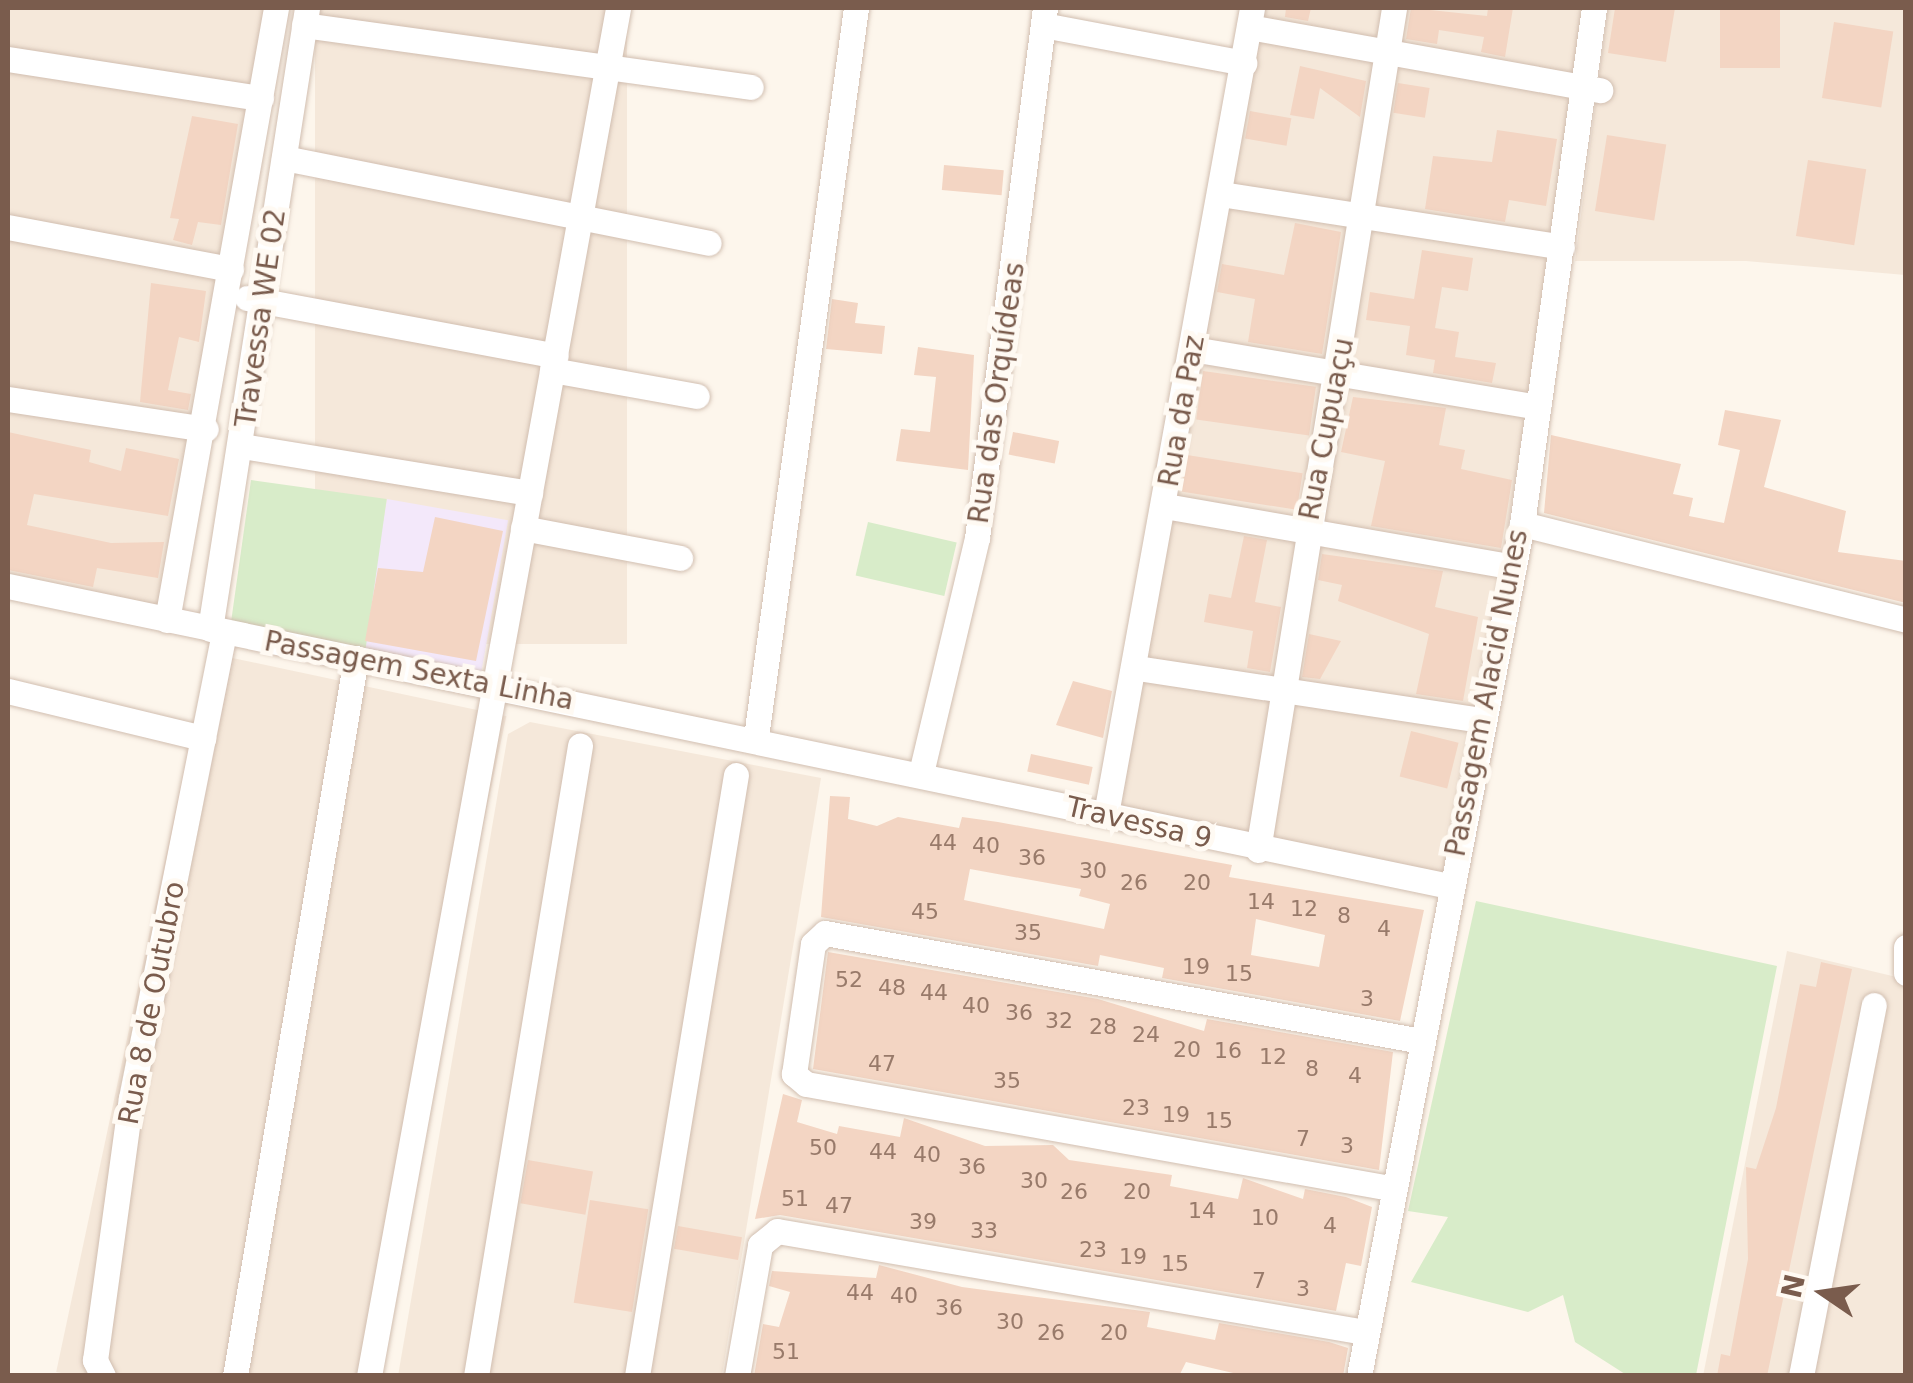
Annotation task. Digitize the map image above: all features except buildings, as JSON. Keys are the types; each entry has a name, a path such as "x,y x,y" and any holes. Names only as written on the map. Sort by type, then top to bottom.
{"street":[{"name":"Travessa WE 02","path":"167,620 206,430 276,8"},
{"path":"368,1376 618,8"},
{"path":"756,736 856,8"},
{"name":"Rua Cupuaçu","path":"1258,850 1306,532 1340,375 1394,8"},
{"name":"Passagem Alacid Nunes","path":"1358,1376 1416,1040 1522,524 1562,247 1591,88 1594,8"},
{"name":"Travessa WE 02","path":"217,630 306,16"},
{"path":"306,16 607,71 750,88"},
{"path":"1044,16 1244,63"},
{"name":"Rua das Orquídeas","path":"921,773 978,538 1044,16"},
{"path":"1251,17 1386,56 1591,88"},
{"name":"Rua da Paz","path":"1106,814 1137,668 1251,17"},
{"path":"8,59 261,98"},
{"path":"284,158 582,221 709,243"},
{"path":"1221,194 1562,247"},
{"path":"8,228 232,269"},
{"path":"227,295 697,396"},
{"path":"1192,349 1538,407"},
{"path":"8,398 206,430"},
{"path":"242,446 530,493"},
{"path":"1166,506 1514,567"},
{"path":"1522,524 1906,620"},
{"path":"523,528 680,558"},
{"name":"Passagem Sexta Linha","path":"8,586 830,754"},
{"name":"Rua 8 de Outubro","path":"103,1376 95,1360 131,1098 203,738 217,630"},
{"path":"235,1376 356,658"},
{"path":"1137,668 1281,693 1480,720"},
{"path":"8,691 203,738"},
{"path":"476,1376 580,746"},
{"name":"Travessa 9","path":"830,754 1258,850 1448,886"},
{"path":"637,1376 736,775"},
{"path":"1390,1188 806,1084 794,1074 813,944 825,933 1416,1040"},
{"path":"1906,947 1906,973"},
{"path":"1800,1376 1874,1005"},
{"path":"736,1376 760,1245 777,1230 1365,1332"}],"shaded area":[{"path":"8,8 271,8 166,618 8,588"},
{"path":"315,8 627,8 627,644 315,644"},
{"path":"1259,8 1587,8 1495,613 1440,885 1120,812"},
{"path":"1608,8 1905,8 1905,275 1746,261 1575,261"},
{"path":"387,499 508,520 481,675 360,654"},
{"path":"209,653 506,716 366,1376 75,1376 56,1372"},
{"path":"530,722 821,778 722,1375 398,1376 508,734"},
{"path":"1787,951 1905,979 1905,1375 1703,1376"}],"green space":[{"path":"251,480 387,499 365,651 230,632"},
{"path":"868,522 957,542 944,596 856,576"},
{"path":"1476,901 1777,966 1696,1375 1625,1374 1575,1342 1563,1295 1528,1312 1411,1282 1448,1217 1408,1211"}]}
